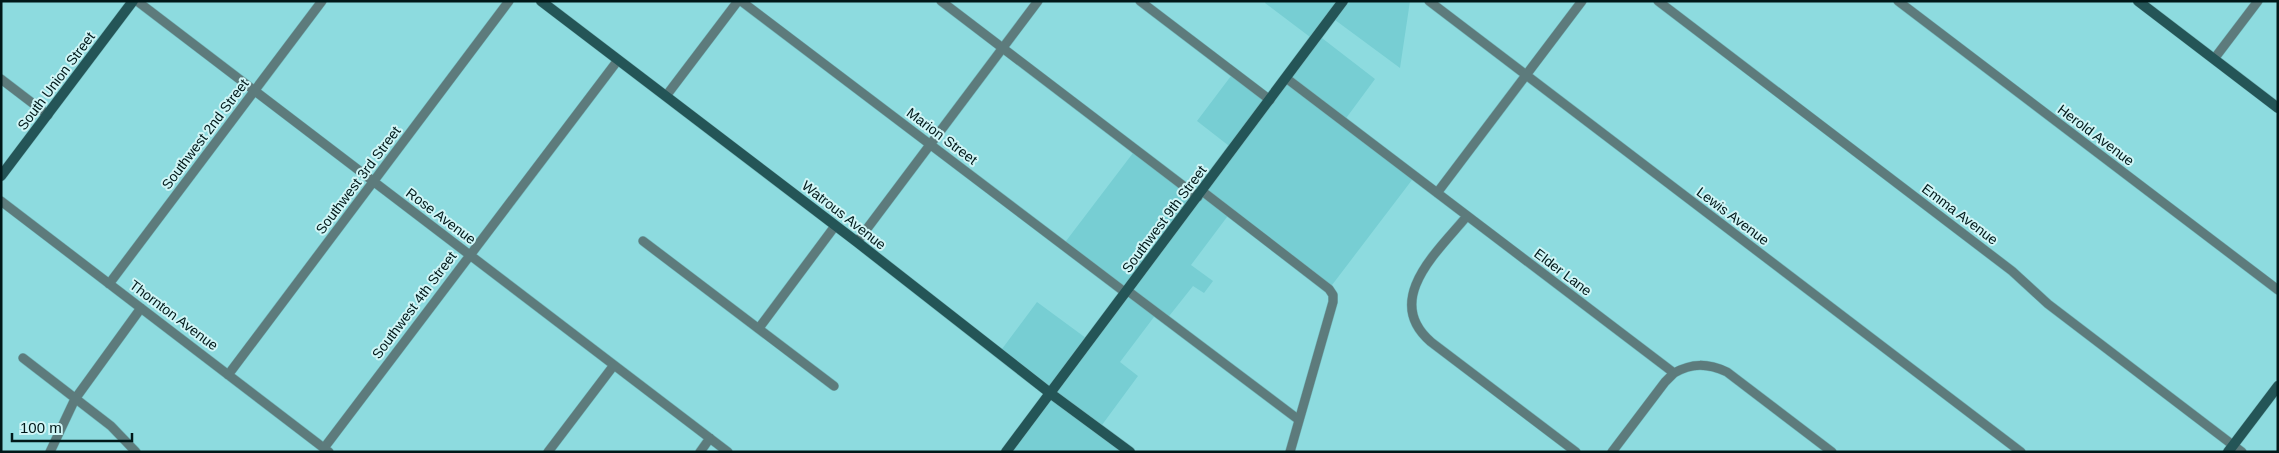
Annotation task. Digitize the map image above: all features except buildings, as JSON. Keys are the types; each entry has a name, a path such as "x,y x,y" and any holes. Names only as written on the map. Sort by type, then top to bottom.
{"street":[{"name":"South Union Street","path":"1,176 133,1"},
{"name":"Rose Avenue","path":"137,1 728,452"},
{"name":"Southwest 2nd Street","path":"110,284 322,1"},
{"name":"Southwest 3rd Street","path":"228,375 509,1"},
{"name":"Watrous Avenue","path":"541,1 857,242 1050,393 1130,452"},
{"path":"666,96 740,1"},
{"name":"Marion Street","path":"740,1 1299,420"},
{"path":"941,1 1329,288 1333,295 1333,302 1290,452"},
{"path":"857,242 1038,1"},
{"path":"1140,1 1270,100"},
{"name":"Lewis Avenue","path":"1429,1 2021,452"},
{"path":"1437,193 1582,1"},
{"name":"Emma Avenue","path":"1658,1 2004,265 2048,304 2234,450"},
{"name":"Herold Avenue","path":"1898,1 2278,290"},
{"path":"2138,1 2278,108"},
{"path":"2214,59 2258,1"},
{"name":"Southwest 9th Street","path":"1006,452 1342,2"},
{"name":"Southwest 4th Street","path":"327,450 469,255 618,60"},
{"name":"Elder Lane","path":"1286,78 1674,373"},
{"path":"1,80 48,115"},
{"name":"Thornton Avenue","path":"1,201 327,450"},
{"path":"1467,216 1426,266 1412,295 1411,309 1414,322 1421,333 1431,342 1576,452"},
{"path":"758,328 836,226"},
{"path":"644,241 834,386"},
{"path":"50,452 75,399 141,308"},
{"path":"23,358 111,426 136,452"},
{"path":"548,452 614,364"},
{"path":"1612,452 1665,382 1674,373 1699,364 1713,366 1727,372 1832,452"},
{"path":"2234,450 2278,386"},
{"path":"700,452 710,438"}],"shaded area":[{"path":"1266,1 1410,1 1400,68 1331,17 1318,35 1375,79 1344,121 1415,176 1329,289 1230,213 1191,265 1213,281 1204,293 1193,286 1166,320 1157,313 1120,362 1138,376 1099,429 1127,452 1006,452 1050,393 999,353 1037,302 1090,341 1126,293 1063,245 1136,149 1198,197 1233,149 1197,121 1234,72 1269,100 1314,40 1265,3"}]}
